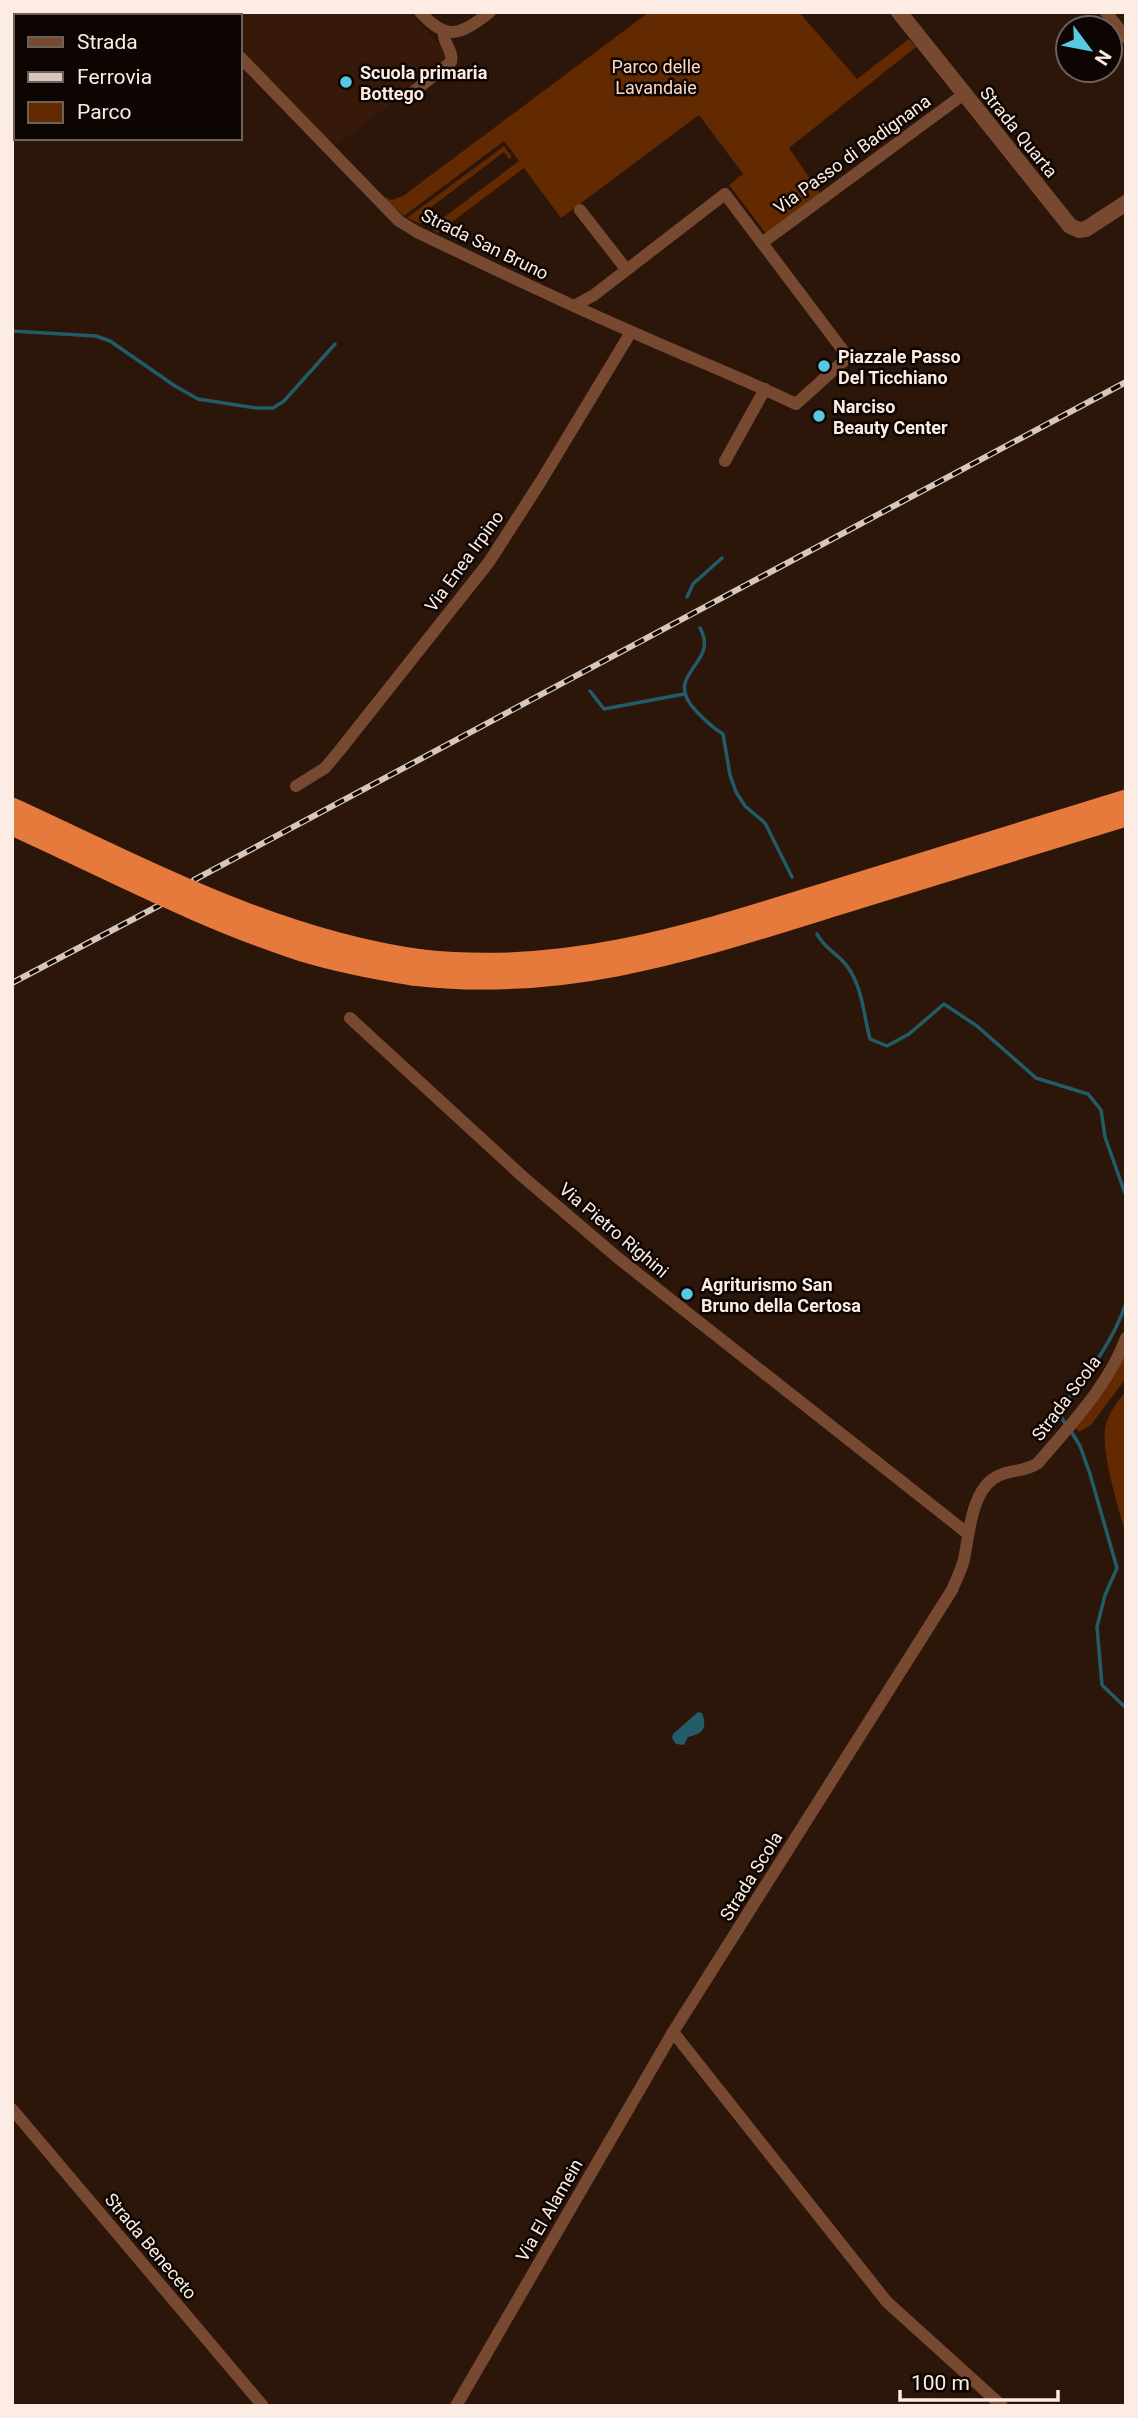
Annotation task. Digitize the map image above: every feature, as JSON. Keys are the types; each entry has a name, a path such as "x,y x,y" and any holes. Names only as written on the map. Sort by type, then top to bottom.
{"highway":[{"path":"12,825 261,937 346,962 417,967 530,963 581,958 638,947 729,923 1126,800"},
{"path":"12,808 265,922 466,979 577,974 642,962 721,941 1126,816"}],"street":[{"path":"420,12 444,32 451,33 464,30 490,12"},
{"name":"Strada Quarta","path":"899,12 1070,226 1079,230 1086,229 1125,205"},
{"path":"1106,12 1126,38"},
{"path":"408,96 451,62 452,53 444,39 444,32"},
{"name":"Strada San Bruno","path":"242,59 399,221 573,306 796,404 848,357 762,243"},
{"name":"Via Passo di Badignana","path":"762,243 964,94"},
{"path":"573,306 594,295 725,194 762,243"},
{"path":"580,210 626,269"},
{"name":"Via Enea Irpino","path":"296,786 325,768 489,562 631,332"},
{"path":"725,461 765,389"},
{"name":"Via Pietro Righini","path":"350,1018 522,1176 618,1258 967,1533"},
{"name":"Strada Scola","path":"673,2032 952,1590 964,1559 967,1533 982,1492 990,1480 1000,1474 1028,1470 1038,1463 1108,1376 1126,1338"},
{"path":"673,2032 887,2302 1002,2406"},
{"name":"Via El Alamein","path":"456,2406 673,2032"},
{"name":"Strada Beneceto","path":"12,2109 263,2406"}],"shaded area":[{"name":"Scuola primaria Bottego","path":"205,12 409,12 442,47 447,58 442,65 334,147 242,51 242,14"}],"green space":[{"name":"Parco delle Lavandaie","path":"649,12 799,12 857,79 909,39 916,47 789,148 820,194 767,235 729,185 743,174 699,115 561,218 524,168 437,233 431,227 519,161 504,141 404,216 380,195 391,200 403,196"},
{"path":"504,146 512,157 509,159 504,152 422,214 426,221 421,224 407,218"},
{"path":"1126,1351 1126,1378 1091,1425 1079,1432 1073,1426"},
{"path":"1126,1391 1126,1535 1111,1479 1105,1435 1110,1415"}],"water":[{"path":"698,1712 702,1713 704,1719 703,1730 688,1737 684,1745 676,1744 672,1738 673,1734"}],"waterway":[{"path":"12,331 96,336 110,341 198,399 256,408 273,408 284,401 335,344"},
{"path":"687,597 693,584 722,558"},
{"path":"700,628 704,641 703,651 687,678 684,688 687,699 706,721 723,734 730,775 736,792 745,806 765,823 792,877"},
{"path":"590,691 604,709 684,694"},
{"path":"817,934 852,974 870,1039 887,1046 909,1034 944,1004 977,1026 1036,1078 1088,1094 1101,1110 1105,1137 1126,1196"},
{"path":"1066,1425 1058,1412 1105,1347 1126,1303"},
{"path":"1071,1431 1080,1446 1090,1474 1117,1568 1105,1595 1097,1627 1102,1685 1126,1708"}],"railway":[{"path":"194,880 1126,382"},
{"path":"12,983 160,905"}],"place":[{"name":"Scuola primaria Bottego","path":"346,82"},
{"name":"Piazzale Passo Del Ticchiano","path":"824,366"},
{"name":"Narciso Beauty Center","path":"819,416"},
{"name":"Agriturismo San Bruno della Certosa","path":"687,1294"}]}
